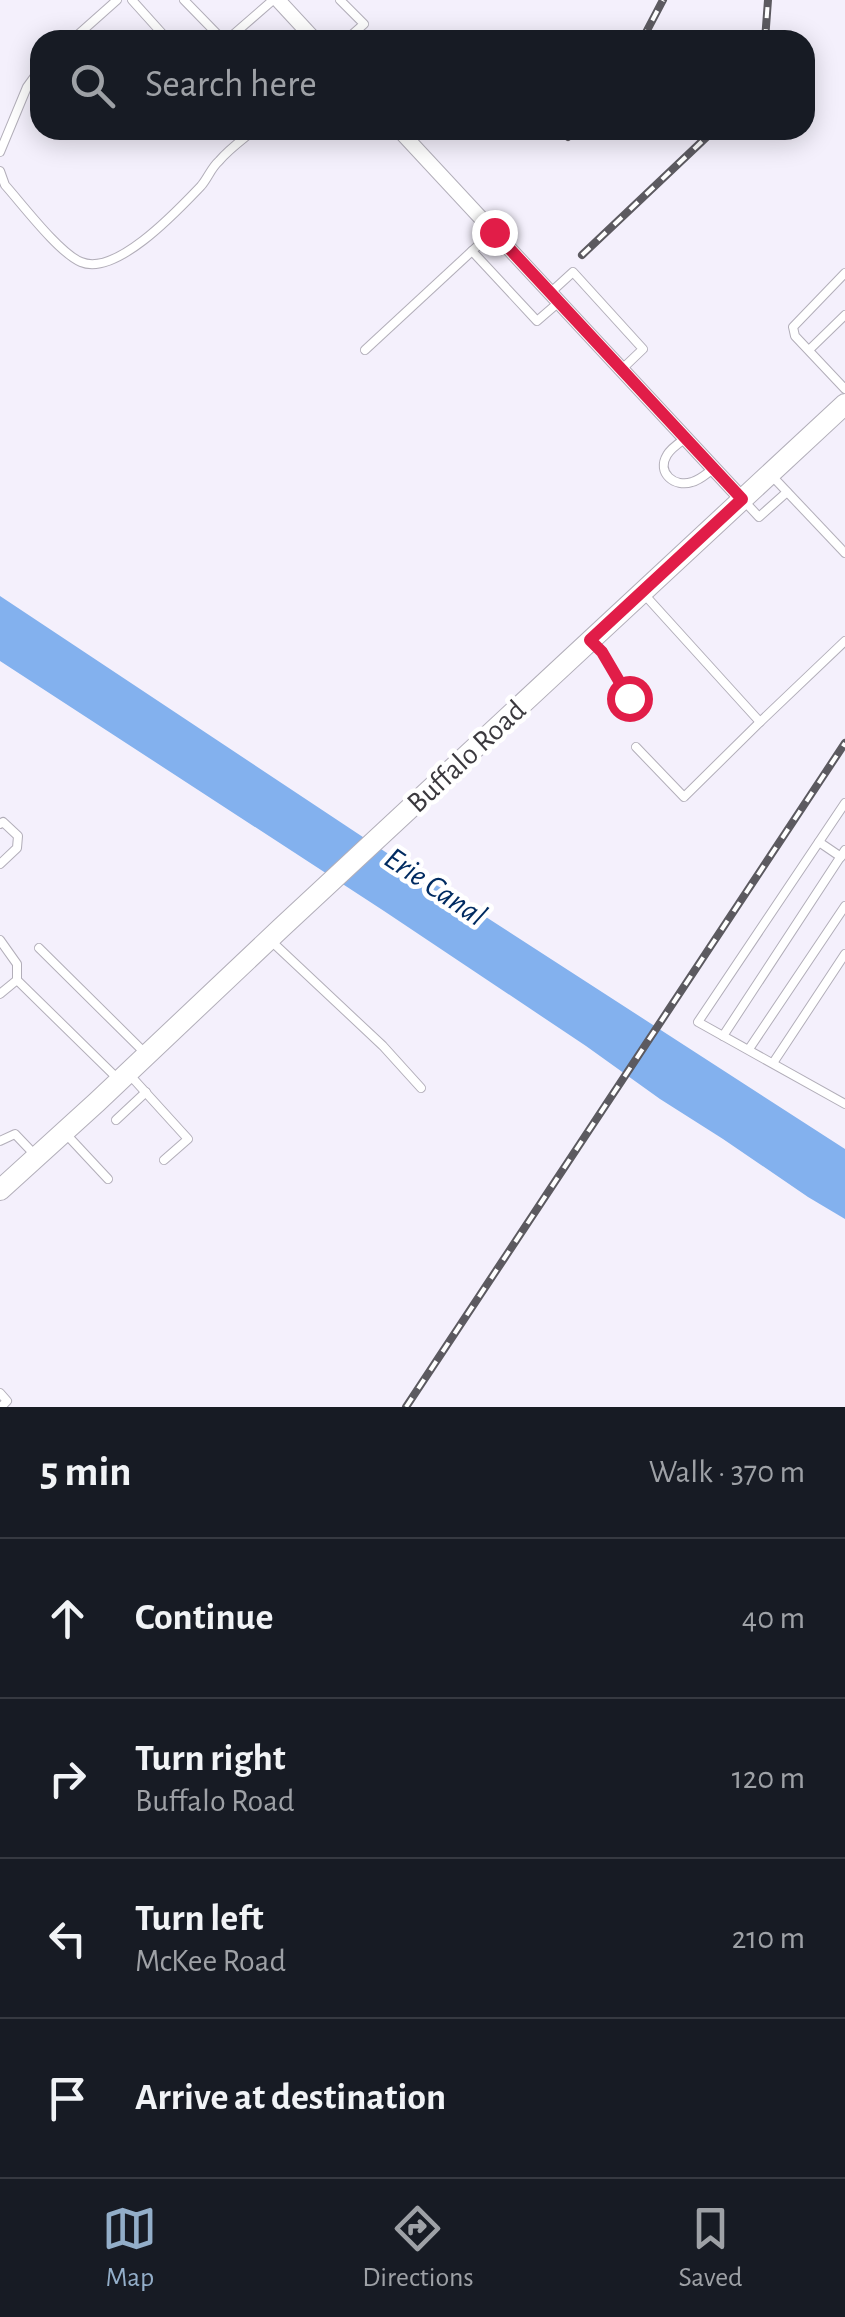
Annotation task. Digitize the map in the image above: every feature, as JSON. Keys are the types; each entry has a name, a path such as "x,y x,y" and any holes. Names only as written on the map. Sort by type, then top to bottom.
{"main road":[{"name":"Buffalo Road","path":"0,1190 845,404"}],"street":[{"path":"276,0 306,30"},
{"path":"408,140 742,499"}],"lane":[{"path":"83,30 117,0"},
{"path":"132,0 159,30"},
{"path":"184,0 215,30"},
{"path":"238,30 276,0"},
{"path":"340,0 364,24 357,30"},
{"path":"0,152 30,83"},
{"path":"0,171 5,185 69,256 85,264 107,262 128,254 149,236 242,140"},
{"path":"365,350 494,232"},
{"path":"472,251 538,321 573,272 643,349 622,370"},
{"path":"845,273 793,327 795,336 845,389"},
{"path":"809,350 845,315"},
{"path":"686,438 666,456 666,474 671,480 688,484 713,468"},
{"path":"770,473 845,553"},
{"path":"742,499 759,516 787,492"},
{"path":"642,592 760,722"},
{"path":"590,640 602,652 629,698"},
{"path":"636,747 684,797 845,641"},
{"path":"845,803 698,1022 845,1104"},
{"path":"0,824 4,822 18,836 17,848 0,864"},
{"path":"724,1036 844,855 819,842"},
{"path":"749,1050 845,906"},
{"path":"270,939 383,1046 420,1088"},
{"path":"0,940 17,964 17,980 124,1077 146,1092 188,1138 164,1160"},
{"path":"39,948 147,1055"},
{"path":"773,1063 845,954"},
{"path":"0,994 17,980"},
{"path":"116,1120 146,1092"},
{"path":"63,1131 108,1180"},
{"path":"0,1142 15,1134 36,1156"},
{"path":"0,1393 7,1401 1,1407"}],"water":[{"name":"Erie Canal","path":"0,596 393,857 845,1149 845,1219 0,661"}],"railway":[{"path":"647,30 663,0"},
{"path":"766,30 768,0"},
{"path":"582,255 703,140"},
{"path":"406,1407 845,743"}],"route":[{"path":"494,232 742,499 590,640 602,652 629,698"}]}
